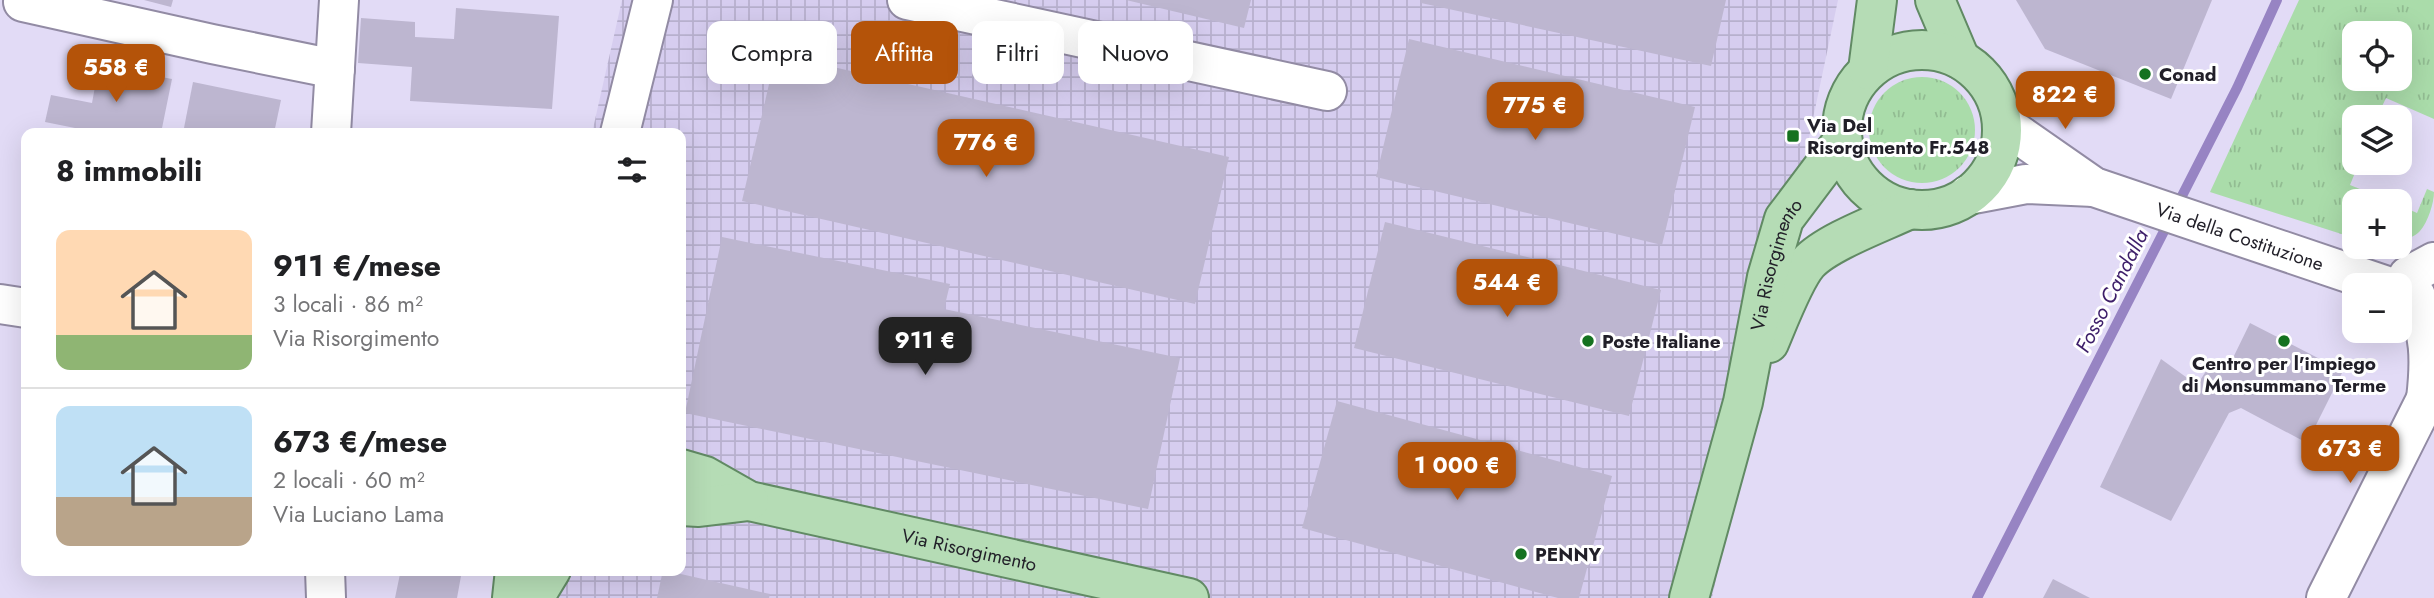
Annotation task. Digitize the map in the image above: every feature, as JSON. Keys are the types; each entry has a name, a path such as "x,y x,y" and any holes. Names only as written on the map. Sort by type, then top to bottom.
{"main road":[{"name":"Via Risorgimento","path":"1868,70 1877,0"},
{"name":"Via Risorgimento","path":"1935,0 1960,59"},
{"name":"Via Risorgimento","path":"1912,51 1941,52 1960,59 1976,71 1989,86 1998,104 2001,124 1999,150 1987,176 1968,195 1951,204 1931,209 1910,209 1885,201 1865,187 1850,166 1842,142 1846,103 1855,85 1868,70 1884,59 1912,51"},
{"name":"Via Risorgimento","path":"1689,598 1743,402 1767,277 1784,219 1842,142"},
{"name":"Via Risorgimento","path":"1743,402 1786,304 1808,264 1828,248 1910,209"},
{"name":"Via Risorgimento","path":"686,470 705,476 749,501 1189,598"},
{"name":"Via Risorgimento","path":"686,506 749,501"},
{"path":"512,598 514,576"},
{"path":"534,598 547,576"}],"street":[{"path":"331,128 339,0"},
{"path":"621,128 653,0"},
{"path":"907,0 1326,91"},
{"path":"23,2 335,69"},
{"name":"Via della Costituzione","path":"2001,124 2094,187 2201,224 2370,273"},
{"name":"Via della Costituzione","path":"1968,195 2026,184 2094,187"},
{"path":"2326,598 2430,394 2426,328 2412,294"},
{"path":"0,304 21,307"},
{"path":"325,576 326,598"}],"shaded area":[{"path":"622,0 1838,0 1712,598 507,598 509,576 686,576 686,128 593,128"}],"green space":[{"path":"2299,0 2434,0 2434,119 2412,109 2412,105 2402,105 2386,98 2383,105 2342,105 2342,175 2354,175 2350,185 2360,189 2342,189 2342,234 2210,192"},
{"path":"1922,77 1942,81 1959,93 1971,110 1975,130 1971,150 1959,167 1942,179 1922,183 1902,179 1885,167 1873,150 1869,130 1873,110 1885,93 1902,81"},
{"path":"2427,189 2434,192 2426,223 2412,237 2412,211 2417,213"}],"building":[{"path":"144,0 173,0 171,7"},
{"path":"1126,0 1251,0 1244,28"},
{"path":"1421,0 1726,0 1711,66 1421,3"},
{"name":"Conad","path":"2016,0 2212,0 2171,99 2045,49"},
{"path":"456,8 559,16 552,109 410,101 412,67 358,63 361,18 415,22 415,37 454,39"},
{"path":"1409,39 1695,107 1662,245 1376,177"},
{"path":"99,65 172,79 162,128 75,128 45,122 51,95 92,103"},
{"path":"837,68 851,71 851,84 908,84 1229,157 1195,304 742,201 769,84 837,84"},
{"path":"193,82 281,100 275,128 184,128"},
{"path":"1385,222 1661,290 1629,416 1354,348"},
{"path":"722,237 950,284 944,309 1180,358 1148,509 686,413"},
{"path":"2250,323 2343,371 2307,443 2241,408 2229,413 2171,521 2100,487 2161,359 2197,385 2212,362 2231,362"},
{"path":"1337,401 1612,476 1579,598 1558,598 1302,528"},
{"path":"686,575 770,594 769,598 657,598 662,576"},
{"path":"400,576 461,576 457,598 395,598"},
{"path":"2053,579 2090,598 2043,598"}],"waterway":[{"name":"Fosso Candalla","path":"1977,598 2237,88 2277,0"}],"place":[{"name":"Conad","path":"2145,74"},
{"name":"Via Del Risorgimento Fr.548","path":"1793,136"},
{"name":"Poste Italiane","path":"1588,341"},
{"name":"Centro per l'impiego di Monsummano Terme","path":"2284,341"},
{"name":"PENNY","path":"1521,554"}]}
